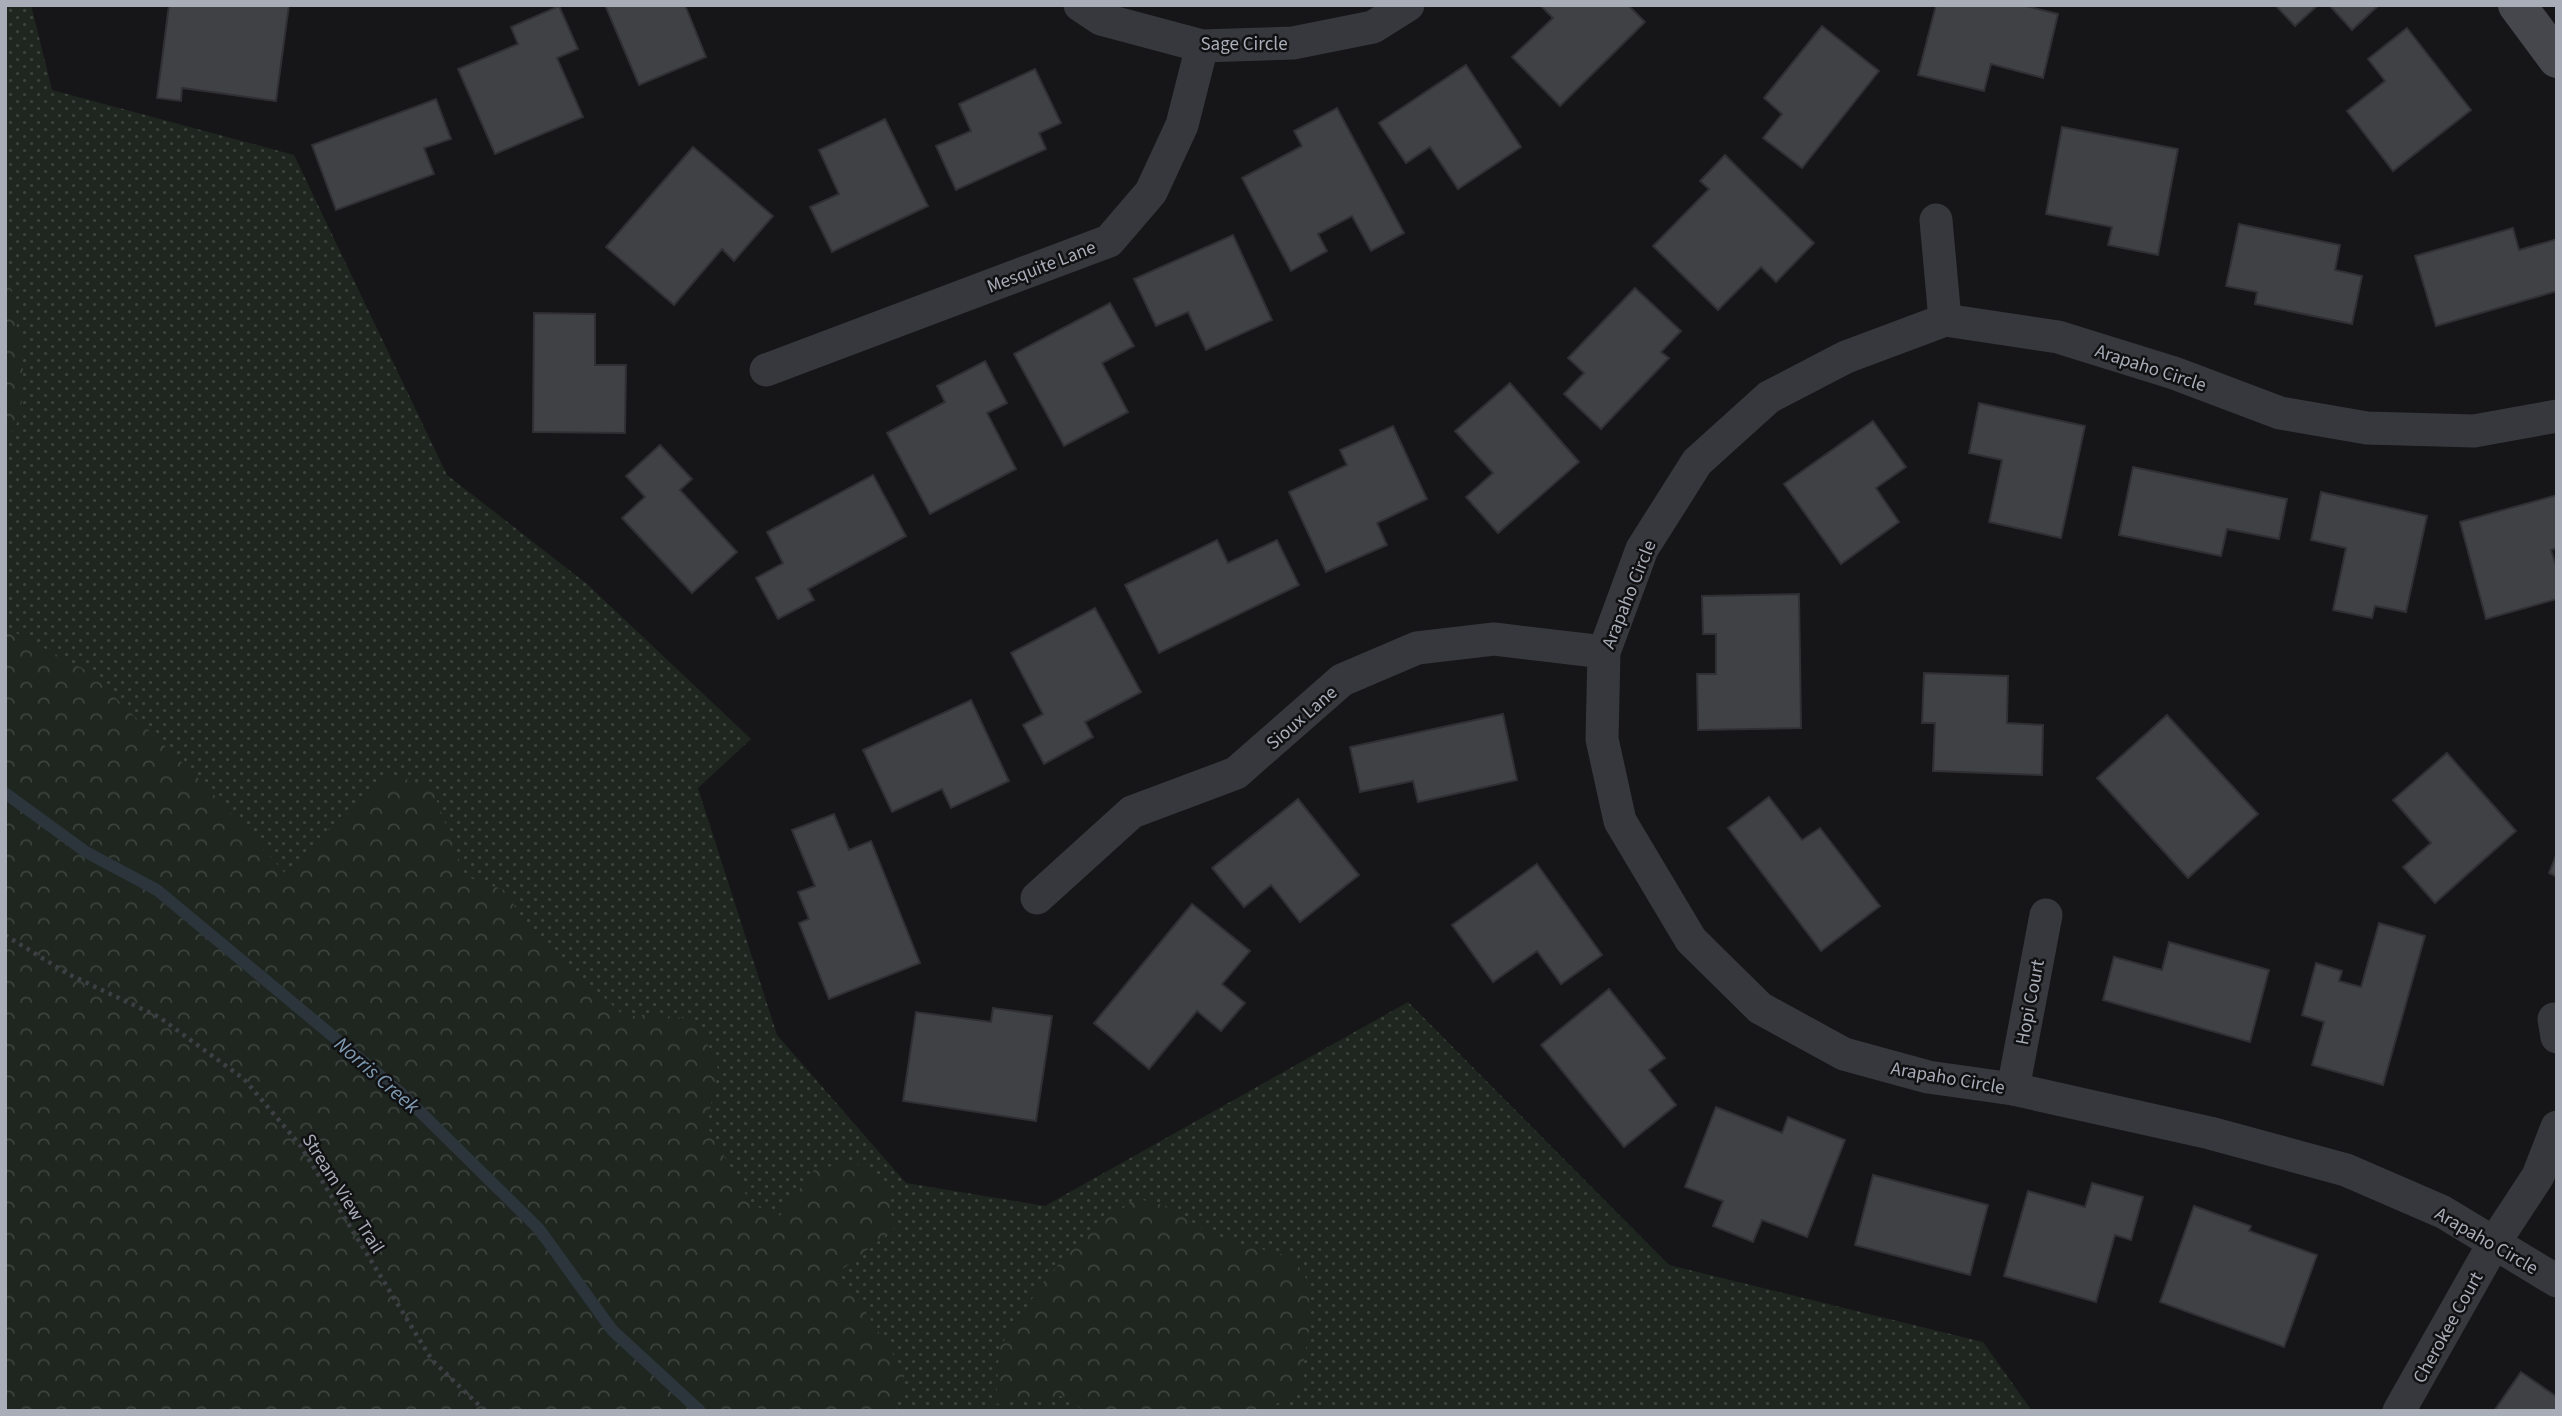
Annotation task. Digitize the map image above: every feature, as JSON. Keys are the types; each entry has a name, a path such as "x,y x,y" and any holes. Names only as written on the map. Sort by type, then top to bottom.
{"street":[{"name":"Sage Circle","path":"1080,5 1101,19 1202,46 1293,43 1346,33 1373,27 1408,5"},
{"path":"2516,5 2557,59"},
{"name":"Mesquite Lane","path":"766,370 1109,241 1151,192 1182,125 1202,46"},
{"path":"1936,219 1944,320"},
{"name":"Arapaho Circle","path":"2557,416 2474,431 2367,428 2280,414 2174,373 2058,337 1944,320 1846,357 1769,397 1697,462 1642,549 1604,652 1602,739 1620,821 1691,940 1760,1008 1844,1054 1928,1077 2013,1089 2210,1133 2346,1170 2443,1212 2557,1281"},
{"name":"Sioux Lane","path":"1037,898 1132,811 1236,773 1342,680 1417,648 1494,639 1604,652"},
{"name":"Hopi Court","path":"2013,1089 2046,915"},
{"name":"Cherokee Court","path":"2399,1411 2494,1242 2538,1176 2557,1127"}],"path":[{"name":"Stream View Trail","path":"5,935 68,974 159,1017 244,1079 300,1145 432,1360 485,1411"}],"green space":[{"path":"5,5 31,5 52,90 294,155 447,475 587,584 751,739 698,788 777,1035 906,1183 1045,1206 1408,1002 1669,1265 1983,1342 2032,1411 5,1411"},
{"path":"5,255 23,363 21,417 5,441"},
{"path":"5,627 89,672 205,785 285,873 323,834 391,776 431,785 465,876 504,890 528,926 625,1017 651,1014 697,1020 718,1069 707,1126 751,1203 778,1218 814,1170 853,1161 886,1184 894,1229 831,1278 860,1303 905,1373 896,1411 5,1411"},
{"path":"1136,1198 1162,1205 1221,1239 1293,1257 1307,1280 1311,1319 1299,1390 1265,1411 1084,1411 1063,1396 996,1404 999,1348 1046,1278 1089,1232"}],"building":[{"path":"169,5 289,5 276,101 182,88 181,101 157,98"},
{"path":"605,5 685,5 706,57 639,85"},
{"path":"1540,5 1628,5 1645,22 1560,106 1512,57 1553,18"},
{"path":"1936,5 2022,5 2058,14 2043,78 1991,64 1984,91 1918,75"},
{"path":"2275,5 2318,5 2295,26"},
{"path":"2329,5 2379,5 2352,30"},
{"path":"559,6 578,49 557,58 583,117 495,154 458,69 518,44 511,27"},
{"path":"1822,26 1879,71 1802,168 1763,138 1782,114 1764,98"},
{"path":"2407,28 2471,110 2393,171 2347,111 2385,81 2368,59"},
{"path":"1466,65 1521,147 1458,189 1430,147 1406,163 1379,123"},
{"path":"1035,69 1061,123 1039,133 1046,149 956,190 936,146 971,131 959,104"},
{"path":"436,99 451,139 424,148 434,174 336,210 312,145"},
{"path":"1337,108 1404,233 1371,251 1352,216 1318,234 1327,251 1291,271 1242,178 1302,146 1294,131"},
{"path":"885,119 928,206 832,252 810,207 839,194 819,150"},
{"path":"2062,127 2178,149 2158,255 2108,245 2112,227 2046,214"},
{"path":"693,147 773,216 734,261 722,249 674,305 606,247"},
{"path":"1725,155 1814,243 1776,282 1761,267 1718,310 1653,246 1709,189 1700,181"},
{"path":"2239,224 2340,245 2335,270 2362,276 2352,324 2255,304 2257,292 2226,286"},
{"path":"2513,228 2519,250 2557,239 2557,291 2436,326 2415,256"},
{"path":"1233,235 1272,320 1206,350 1188,312 1156,326 1134,279"},
{"path":"1635,288 1681,331 1661,352 1669,358 1601,429 1564,394 1584,373 1568,358"},
{"path":"1110,303 1134,346 1102,363 1128,412 1064,446 1014,354"},
{"path":"534,313 595,314 595,365 626,365 625,433 533,432"},
{"path":"985,361 1007,403 987,413 1016,469 930,514 887,433 945,402 937,386"},
{"path":"1510,383 1579,462 1498,533 1466,497 1493,473 1455,431"},
{"path":"1979,403 2085,426 2061,538 1989,522 2002,460 1969,453"},
{"path":"1873,421 1906,467 1876,488 1899,522 1841,564 1784,484"},
{"path":"1393,426 1427,499 1377,523 1387,545 1326,572 1289,492 1347,465 1340,450"},
{"path":"660,445 692,479 680,490 737,552 692,593 622,518 645,497 626,476"},
{"path":"2133,467 2287,499 2279,539 2227,529 2221,556 2119,535"},
{"path":"873,475 906,536 808,589 814,600 778,619 756,578 783,563 767,532"},
{"path":"2321,492 2427,516 2406,612 2375,606 2372,618 2333,610 2346,548 2311,540"},
{"path":"2557,495 2557,548 2551,550 2557,569 2557,599 2486,619 2460,522"},
{"path":"1217,540 1228,563 1277,540 1299,585 1159,653 1125,585"},
{"path":"1799,594 1801,728 1698,730 1697,674 1716,674 1716,634 1703,634 1702,596"},
{"path":"1095,608 1141,692 1085,722 1093,737 1044,764 1023,725 1043,714 1011,653"},
{"path":"1924,673 2008,676 2007,723 2043,725 2042,775 1933,771 1935,723 1922,723"},
{"path":"971,700 1009,781 951,808 942,789 892,812 863,750"},
{"path":"1503,714 1517,780 1418,802 1413,781 1360,792 1350,747"},
{"path":"2167,715 2258,814 2188,878 2097,778"},
{"path":"2447,753 2516,831 2435,903 2403,867 2431,843 2393,800"},
{"path":"1769,797 1802,840 1820,828 1880,906 1821,951 1728,828"},
{"path":"1298,799 1359,875 1300,922 1271,885 1244,907 1212,868"},
{"path":"834,814 849,850 871,841 920,963 829,999 799,923 809,919 798,892 815,886 792,830"},
{"path":"2557,853 2557,877 2549,873"},
{"path":"1537,864 1602,955 1561,984 1537,951 1493,982 1452,925"},
{"path":"1192,904 1250,951 1222,984 1245,1003 1221,1031 1197,1011 1149,1069 1094,1023"},
{"path":"2379,923 2425,936 2383,1085 2312,1065 2324,1022 2302,1015 2316,963 2342,971 2339,981 2361,987"},
{"path":"2169,942 2269,970 2250,1042 2103,1000 2114,957 2162,970"},
{"path":"1609,989 1665,1058 1649,1070 1676,1105 1624,1147 1541,1045"},
{"path":"993,1008 1052,1016 1036,1121 903,1101 916,1012 991,1022"},
{"path":"1716,1107 1782,1133 1788,1117 1845,1140 1807,1237 1762,1220 1753,1242 1713,1226 1723,1201 1685,1187"},
{"path":"1873,1175 1988,1205 1970,1275 1855,1245"},
{"path":"2092,1183 2143,1197 2131,1240 2115,1235 2096,1302 2004,1276 2028,1191 2085,1207"},
{"path":"2194,1206 2251,1226 2249,1231 2317,1255 2284,1347 2160,1302"},
{"path":"2521,1372 2557,1397 2557,1411 2494,1411"}],"waterway":[{"name":"Norris Creek","path":"5,793 86,852 157,890 400,1092 539,1229 612,1330 700,1411"}]}
